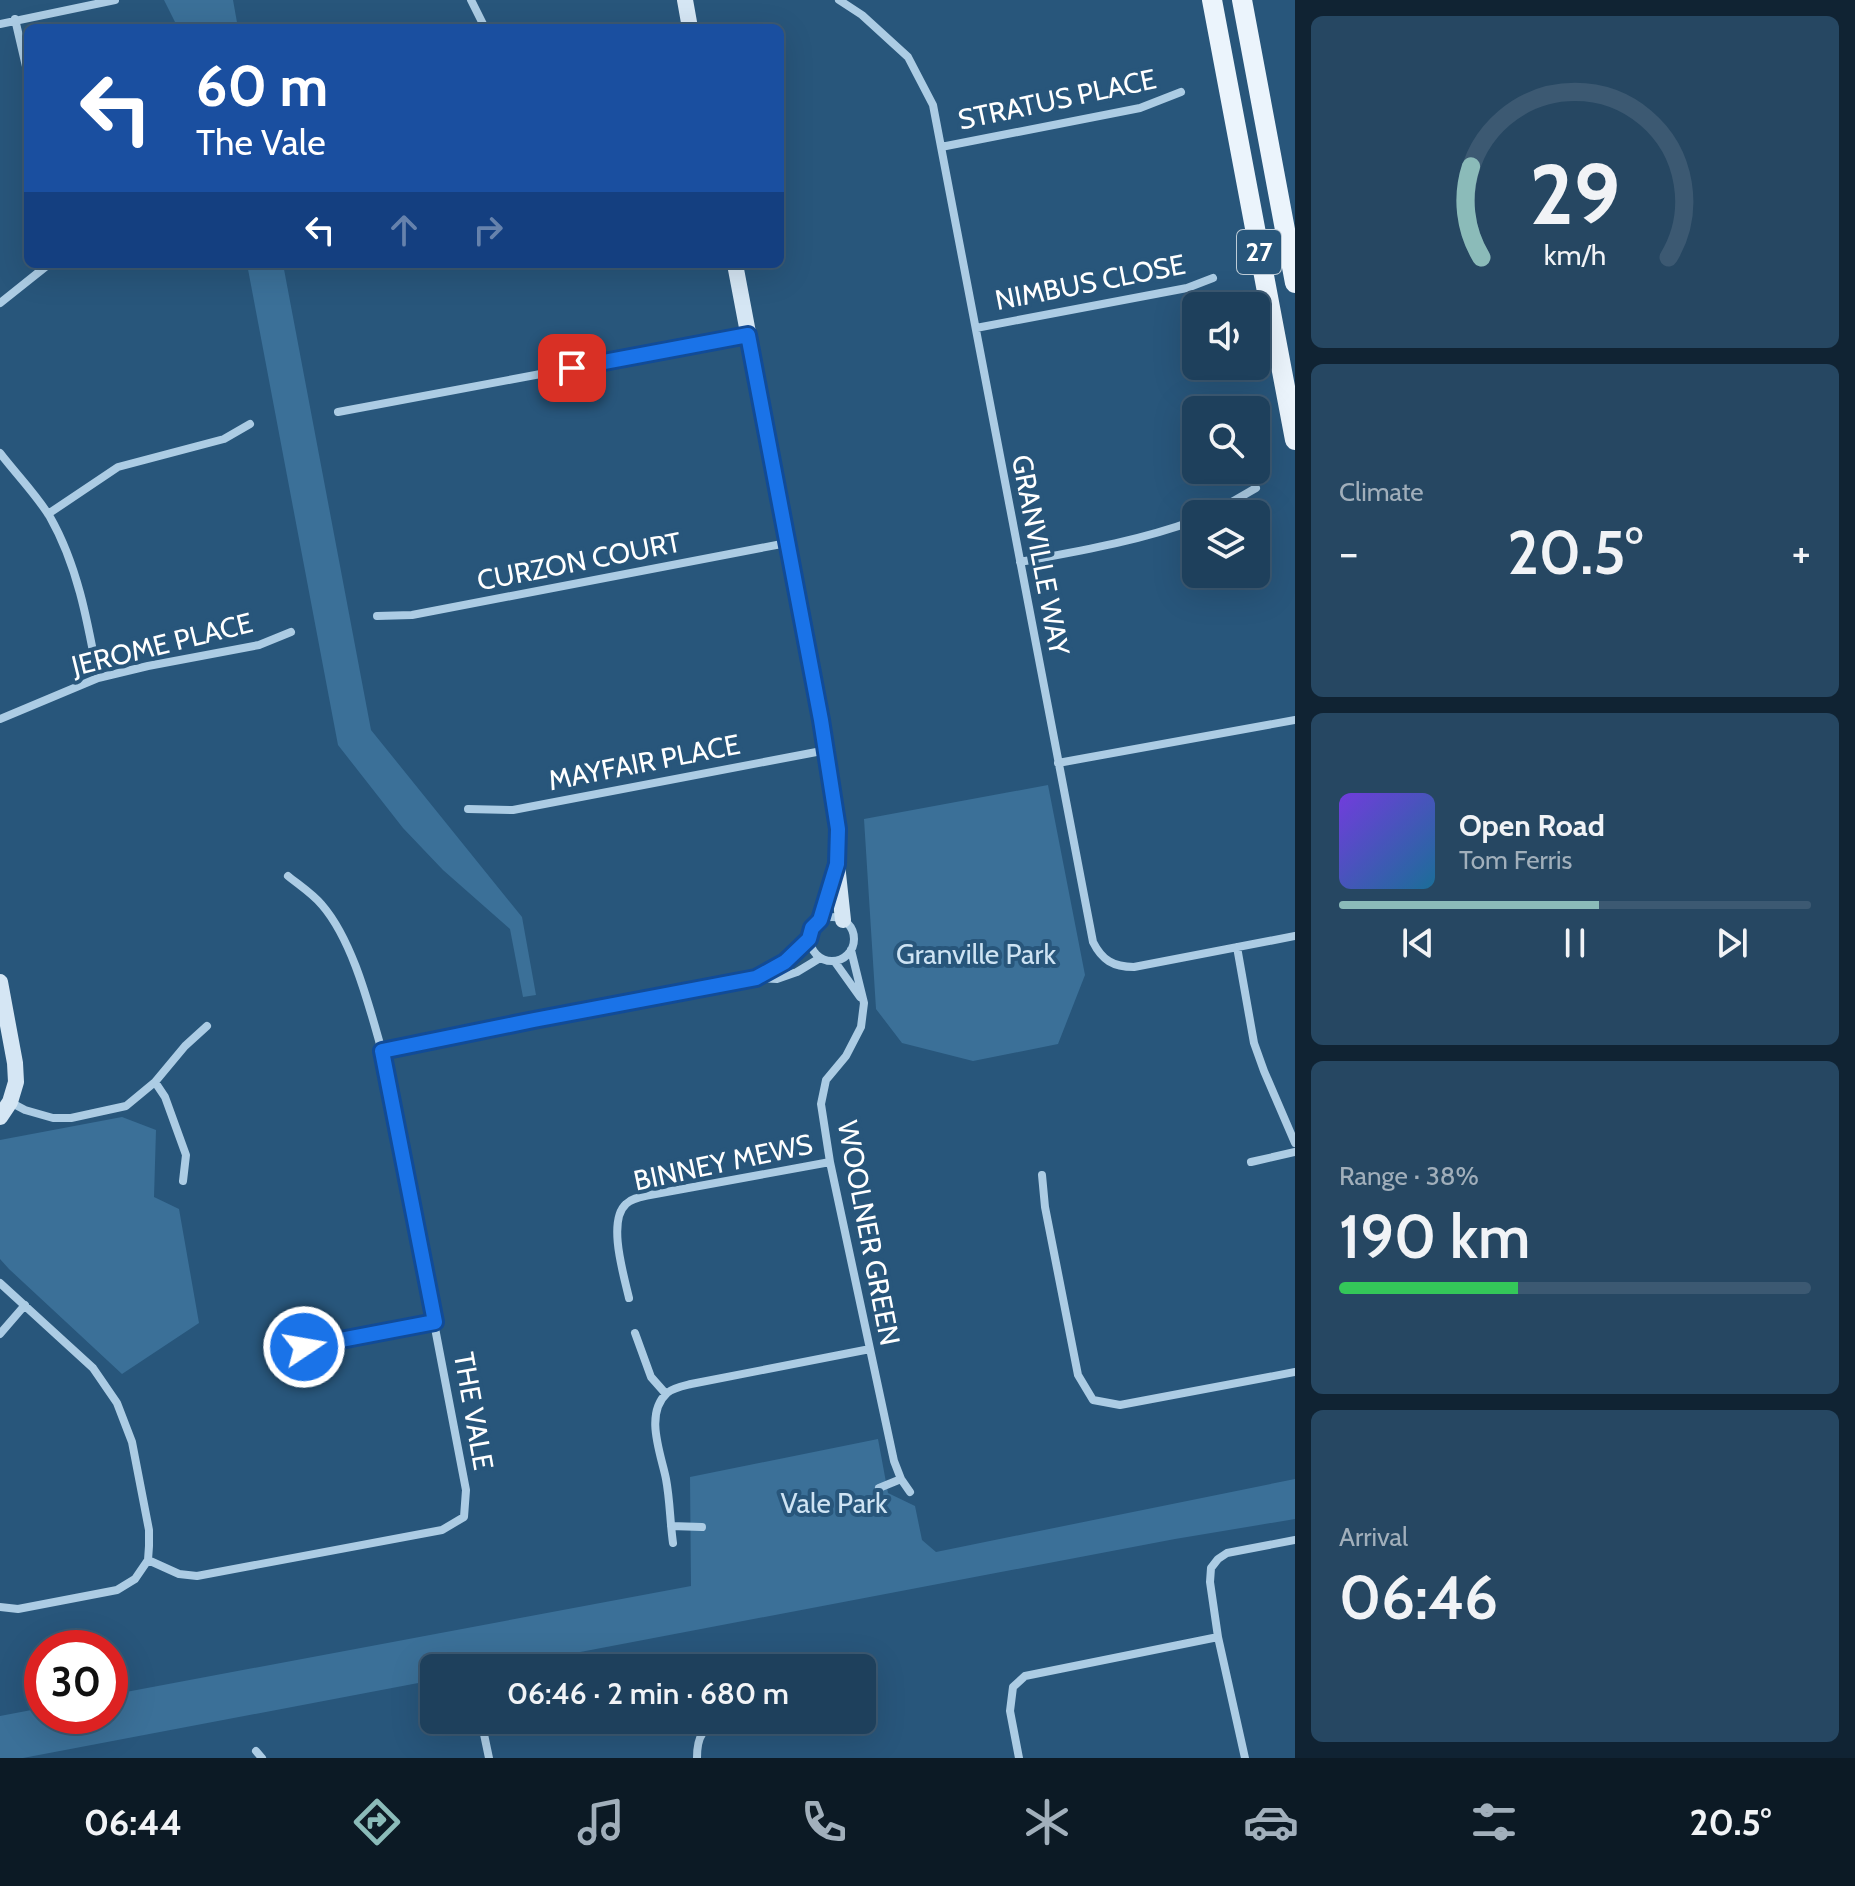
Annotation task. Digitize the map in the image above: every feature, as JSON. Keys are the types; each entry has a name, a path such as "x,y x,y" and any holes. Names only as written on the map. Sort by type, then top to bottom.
{"main road":[{"name":"27","path":"1212,0 1291,401 1295,440"},
{"name":"27","path":"1242,0 1295,283"}],"street":[{"path":"0,24 115,0"},
{"path":"471,0 483,24"},
{"path":"685,0 689,24"},
{"name":"GRANVILLE WAY","path":"839,0 862,15 908,57 933,105 1058,763 1097,951 1105,961 1120,967 1134,967 1295,936"},
{"path":"15,19 24,58"},
{"name":"STRATUS PLACE","path":"941,147 1140,108 1181,92"},
{"path":"0,303 44,268"},
{"path":"736,268 827,750 838,829 837,864 843,920"},
{"name":"NIMBUS CLOSE","path":"976,328 1187,288 1213,278"},
{"path":"338,412 748,335"},
{"path":"48,514 118,467 224,439 250,424"},
{"path":"0,453 48,514 65,546 98,678"},
{"path":"1235,500 1256,488"},
{"path":"1020,562 1113,545 1182,525"},
{"name":"CURZON COURT","path":"377,616 412,615 788,543"},
{"name":"JEROME PLACE","path":"0,719 98,678 259,645 291,632"},
{"path":"1058,763 1295,720"},
{"name":"MAYFAIR PLACE","path":"468,809 513,810 827,750"},
{"path":"837,864 820,920 812,928 809,939 814,954 835,962 864,1003"},
{"name":"THE VALE","path":"148,1560 179,1574 197,1576 442,1530 464,1517 466,1490 382,1051 366,995 345,941 322,905 288,876"},
{"path":"820,920 831,917 843,920 852,930 854,943 851,950 835,962"},
{"path":"756,978 785,962 809,939"},
{"path":"1237,947 1254,1043 1295,1143"},
{"path":"851,950 864,1003"},
{"path":"382,1051 756,978 777,979 797,972 820,958"},
{"path":"0,982 16,1072 10,1102 0,1117"},
{"name":"WOOLNER GREEN","path":"864,1003 858,1036 826,1080 821,1104 830,1162 894,1461 910,1492"},
{"path":"10,1102 53,1118 71,1118 126,1106 155,1082 185,1046 207,1026"},
{"path":"155,1082 165,1097 186,1155 183,1181"},
{"path":"1251,1162 1295,1152"},
{"name":"BINNEY MEWS","path":"629,1298 616,1225 627,1202 650,1195 830,1162"},
{"path":"1042,1175 1045,1207 1078,1375 1093,1400 1120,1405 1295,1372"},
{"path":"0,1283 93,1368 117,1403 132,1442 149,1530 148,1560 135,1579 117,1590 18,1609 0,1607"},
{"path":"0,1334 25,1305"},
{"path":"304,1347 435,1322"},
{"path":"635,1333 651,1377 666,1394"},
{"path":"673,1543 667,1483 655,1424 658,1406 666,1394 691,1384 870,1349"},
{"path":"879,1488 901,1479"},
{"path":"671,1526 702,1527"},
{"path":"1245,1758 1218,1637 1210,1582 1211,1568 1227,1553 1295,1540"},
{"path":"1019,1758 1010,1711 1013,1687 1025,1676 1218,1637"},
{"path":"484,1734 489,1758"},
{"path":"697,1758 697,1742 701,1734"}],"green space":[{"path":"164,0 233,0 237,24 176,24"},
{"path":"248,268 284,268 371,730 522,917 536,995 523,997 510,929 443,870 403,828 338,745"},
{"name":"Granville Park","path":"1048,785 1085,975 1058,1044 973,1061 902,1043 876,1009 864,819"},
{"path":"122,1117 156,1130 154,1197 179,1209 199,1323 122,1374 0,1259 0,1140"},
{"name":"Vale Park","path":"878,1439 888,1493 915,1506 922,1540 936,1552 1295,1479 1295,1519 570,1654 420,1654 420,1683 23,1758 0,1758 0,1716 24,1711 24,1734 128,1734 128,1692 691,1586 690,1477"}],"route":[{"path":"304,1347 435,1322 382,1051 756,978 785,962 809,939 812,928 820,920 837,864 838,829 827,750 748,335 572,368"}]}
